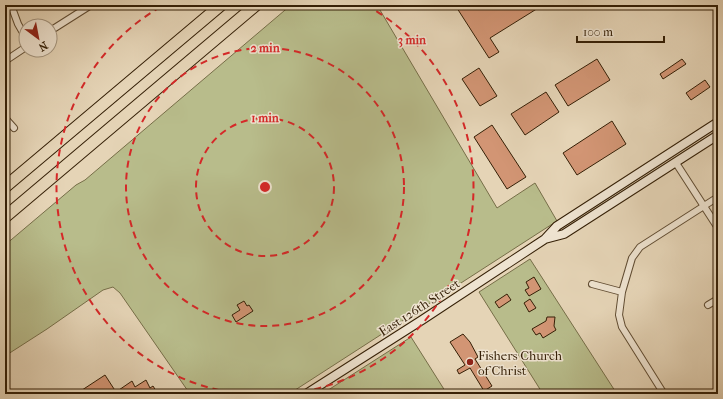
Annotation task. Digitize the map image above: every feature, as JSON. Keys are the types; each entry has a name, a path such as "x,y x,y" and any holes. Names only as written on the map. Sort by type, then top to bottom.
{"highway":[{"path":"5,187 221,5"},
{"path":"5,217 256,5"}],"main road":[{"name":"East 126th Street","path":"306,394 545,239 557,226 718,122"},
{"name":"East 126th Street","path":"545,239 564,234 718,135"}],"street":[{"path":"11,5 18,24"},
{"path":"58,26 91,5"},
{"path":"5,60 18,52"},
{"path":"5,118 14,128"},
{"path":"676,163 718,228"},
{"path":"664,394 622,327 619,315 622,292 632,258 640,247 718,197"},
{"path":"592,284 622,292"},
{"path":"708,305 718,299"}],"green space":[{"path":"291,5 377,5 497,208 535,183 557,221 289,394 190,394 120,293 113,287 103,290 5,356 5,245 76,185 85,180"},
{"path":"530,259 617,394 543,394 479,292"},
{"path":"411,337 447,394 322,394"}],"building":[{"path":"455,5 543,5 490,38 499,52 489,58"},
{"path":"597,59 610,80 568,106 555,85"},
{"path":"682,59 686,64 663,79 660,74"},
{"path":"479,68 497,96 480,106 462,79"},
{"path":"705,80 710,87 691,100 686,93"},
{"path":"546,92 559,112 525,135 511,114"},
{"path":"612,121 626,144 577,175 563,153"},
{"path":"492,125 526,177 507,189 474,137"},
{"path":"534,277 541,289 529,296 525,290 529,288 526,282"},
{"path":"507,294 511,300 499,308 495,302"},
{"path":"530,299 536,308 529,312 524,303"},
{"path":"244,301 253,311 236,322 232,315 240,310 237,305"},
{"path":"547,317 555,317 554,326 556,330 543,338 540,333 536,335 532,329 546,321"},
{"name":"Fishers Church of Christ","path":"463,334 470,342 478,357 475,359 492,386 484,391 470,368 459,374 457,370 465,365 450,342"},
{"path":"105,375 116,392 132,381 135,387 146,380 150,388 153,386 158,394 76,394"}],"place":[{"name":"Fishers Church of Christ","path":"470,362"}]}
